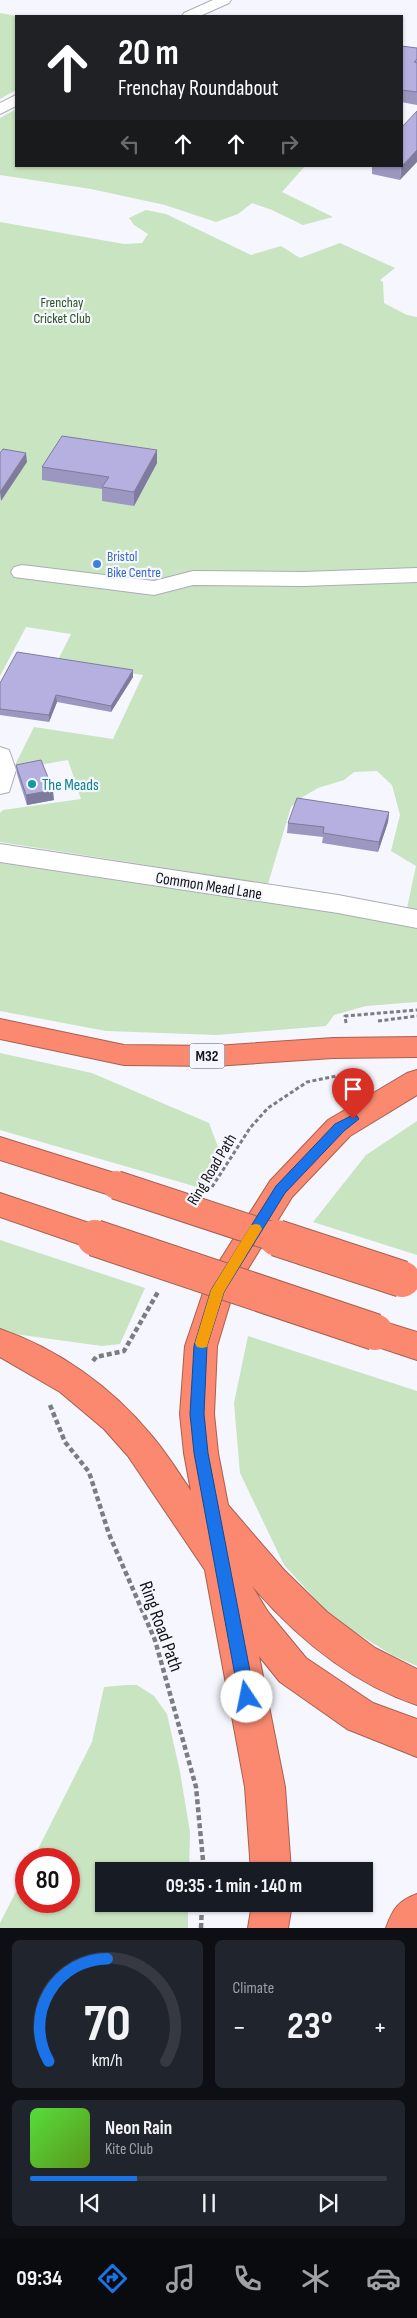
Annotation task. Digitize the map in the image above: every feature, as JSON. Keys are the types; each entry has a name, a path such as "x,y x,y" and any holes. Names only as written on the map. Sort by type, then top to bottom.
{"highway":[{"name":"M32","path":"0,1029 124,1055 215,1056 351,1032 417,1047"},
{"path":"271,1862 265,1787 212,1510 205,1484 197,1414 201,1346 218,1290 281,1189 340,1128 417,1081"},
{"path":"0,1148 409,1282"},
{"path":"0,1205 417,1346"},
{"path":"0,1343 19,1350 72,1382 116,1419 140,1446 222,1568 255,1624 293,1670 360,1716 417,1738"},
{"path":"212,1510 254,1563 295,1607 340,1647 372,1666 417,1687"},
{"path":"268,1928 271,1912"},
{"path":"406,1928 417,1914"}],"street":[{"path":"191,15 224,0"},
{"path":"0,109 15,101"},
{"path":"22,572 154,588 193,578 303,579 417,575"},
{"path":"0,755 4,770 0,786"},
{"name":"Common Mead Lane","path":"0,853 338,904 417,919"}],"path":[{"path":"351,1032 345,1016 417,1010"},
{"path":"373,1021 417,1016"},
{"name":"Ring Road Path","path":"210,1191 250,1128 268,1108 307,1082 357,1072 351,1032"},
{"path":"96,1357 124,1351 159,1290"},
{"name":"Ring Road Path","path":"50,1405 65,1442 89,1472 109,1534 155,1640 196,1787 203,1862"},
{"path":"201,1928 202,1912"}],"green space":[{"path":"0,13 15,16 15,91 0,99"},
{"path":"15,110 15,167 304,167 282,192 333,217 303,225 252,203 238,214 216,222 165,205 91,189 0,175 0,118"},
{"name":"Frenchay Cricket Club","path":"146,210 166,214 251,255 281,246 300,258 340,243 395,268 380,280 383,282 384,303 407,315 417,317 417,910 407,908 416,866 391,851 400,815 392,785 377,771 354,772 344,780 318,788 301,798 291,807 268,884 0,842 0,813 3,810 81,799 68,760 39,765 32,762 15,765 34,727 113,739 143,675 57,662 71,634 26,627 0,676 0,222 124,244 142,243 148,234 134,225 129,218"},
{"path":"0,860 381,920 417,929 417,1002 366,1006 334,1015 326,1026 217,1035 106,1031 0,1011"},
{"path":"0,1053 92,1073 209,1123 221,1155 204,1189 0,1130"},
{"path":"417,1121 417,1255 313,1222 366,1155"},
{"path":"0,1240 145,1288 120,1344 102,1346 0,1331"},
{"path":"248,1336 417,1391 417,1666 392,1655 334,1619 284,1565 240,1473 234,1403"},
{"path":"137,1685 154,1696 167,1714 180,1772 190,1832 189,1862 95,1862 95,1912 188,1912 188,1928 0,1928 0,1923 15,1894 15,1913 80,1913 80,1848 39,1848 92,1742 104,1687"}],"building":[{"path":"403,46 417,48 417,59 414,62 417,63 417,92 403,90"},
{"path":"417,111 417,150 403,165 403,126"},
{"path":"62,436 157,450 134,492 102,487 109,477 42,467"},
{"path":"3,449 26,453 0,492 0,453"},
{"path":"17,652 133,670 111,706 56,695 49,715 0,709 0,683"},
{"path":"41,760 53,790 26,795 16,765"},
{"path":"297,798 389,812 379,842 323,833 324,827 288,823"}],"slow traffic":[{"path":"202,1343 218,1290 256,1229"}],"place":[{"name":"Bristol Bike Centre","path":"97,564"},
{"name":"The Meads","path":"32,784"}],"route":[{"path":"247,1697 212,1510 205,1484 197,1414 201,1346 218,1290 281,1189 340,1128 353,1119"}]}
